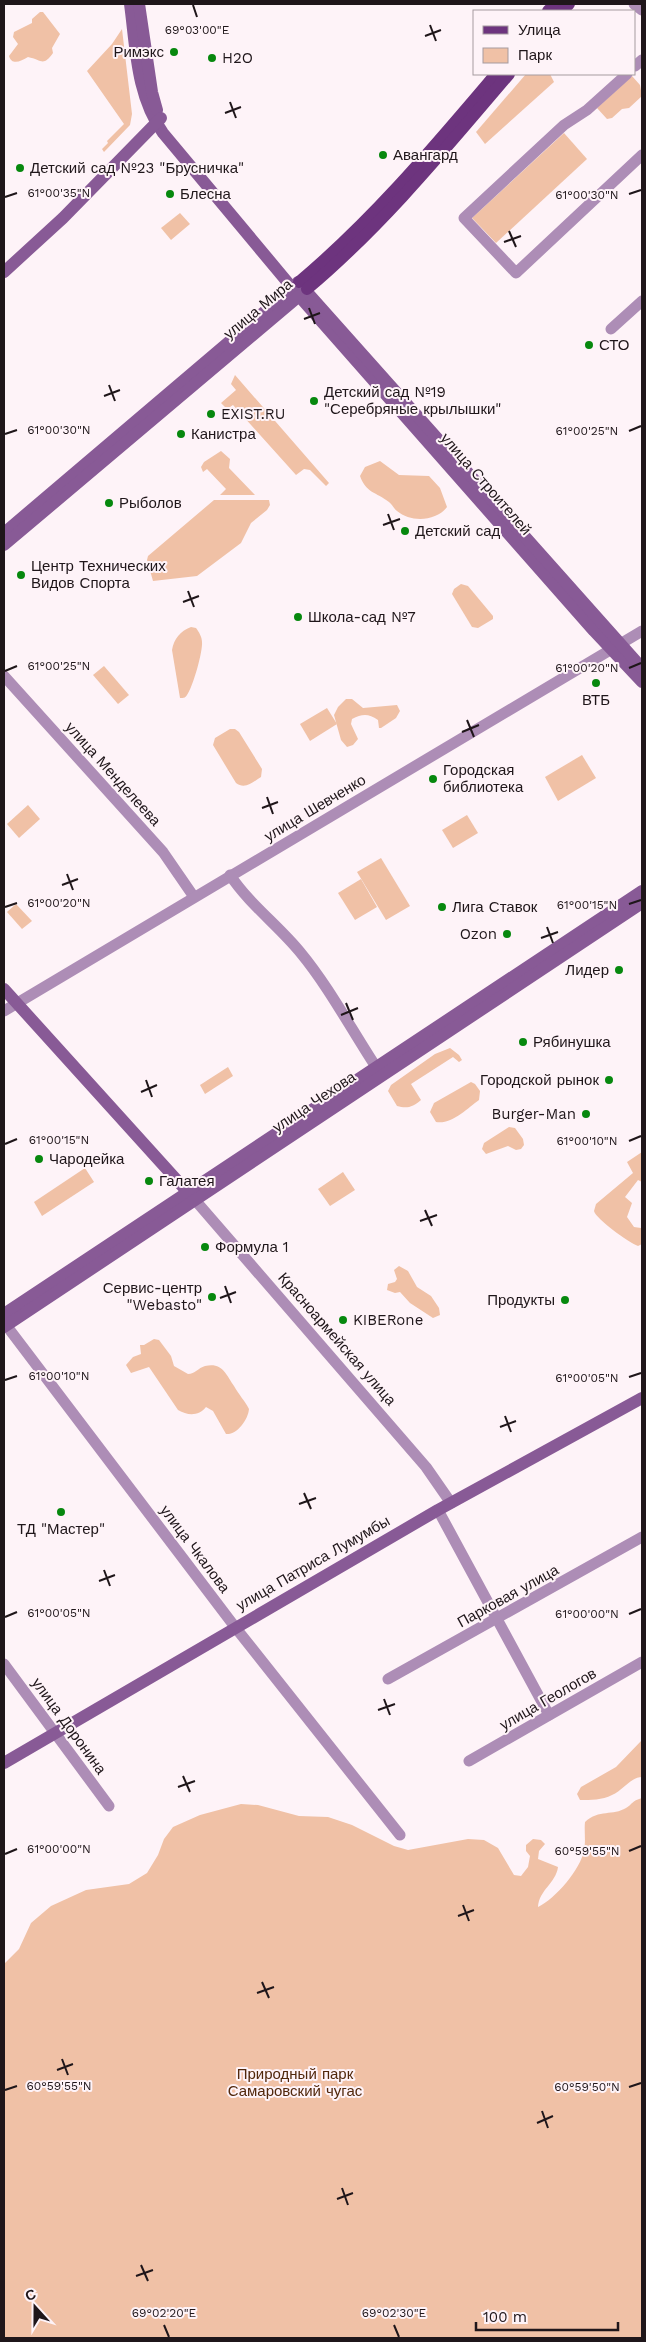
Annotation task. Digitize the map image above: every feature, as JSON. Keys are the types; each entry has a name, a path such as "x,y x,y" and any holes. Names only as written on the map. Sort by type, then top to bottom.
{"main road":[{"name":"улица Строителей","path":"130,4 141,84 147,104 158,120 284,268 299,289 615,647 642,682"},
{"name":"улица Строителей","path":"139,4 158,120"},
{"name":"улица Мира","path":"299,289 389,198 495,75"},
{"name":"улица Мира","path":"4,533 72,481 299,289 344,257 390,211 508,75"},
{"path":"4,272 63,218 158,120"},
{"name":"улица Мира","path":"4,545 72,481"},
{"name":"улица Строителей","path":"615,647 642,668"},
{"name":"улица Чехова","path":"379,1072 642,890"},
{"name":"улица Чехова","path":"4,1323 191,1196 379,1072 642,903"},
{"name":"Красноармейская улица","path":"4,989 191,1196"},
{"name":"улица Патриса Лумумбы","path":"4,1763 438,1510 642,1398"}],"street":[{"path":"634,4 642,10"},
{"path":"626,75 587,110 564,125 464,218 516,273 642,155"},
{"path":"611,329 642,301"},
{"name":"улица Шевченко","path":"4,1011 642,631"},
{"name":"улица Менделеева","path":"4,676 163,852 194,897"},
{"path":"230,876 246,898 284,933 308,962 379,1072"},
{"name":"Красноармейская улица","path":"191,1196 426,1467 451,1503"},
{"name":"улица Чкалова","path":"4,1323 235,1627 400,1835"},
{"path":"438,1510 549,1715"},
{"name":"Парковая улица","path":"388,1679 642,1537"},
{"name":"улица Геологов","path":"469,1761 642,1662"},
{"name":"улица Доронина","path":"4,1664 109,1806"}],"green space":[{"path":"40,12 43,12 60,34 52,48 53,53 44,61 28,57 20,61 12,61 9,56 18,44 13,37 14,32 32,23 32,19"},
{"path":"122,29 132,114 130,125 104,152 102,149 108,143 107,141 124,124 87,71 112,44"},
{"path":"525,75 550,75 554,82 485,144 476,132"},
{"path":"632,76 640,85 642,96 629,108 622,109 612,118 607,119 597,108"},
{"path":"564,133 587,159 496,243 472,218"},
{"path":"180,213 190,224 171,240 161,228"},
{"path":"235,375 329,483 326,486 310,470 304,469 296,475 233,405 227,409 221,403 236,390 231,384"},
{"path":"221,451 230,459 229,468 255,495 220,495 226,489 207,469 203,472 201,467 204,462"},
{"path":"380,461 399,475 429,476 440,488 447,507 443,512 424,519 409,517 397,511 389,502 368,489 362,482 360,476 365,467"},
{"path":"214,500 269,500 270,505 267,510 251,523 241,543 197,576 153,581 147,560 148,556"},
{"path":"461,584 468,586 493,616 493,619 478,628 472,627 452,594 454,589"},
{"path":"191,627 196,628 201,636 201,653 195,677 189,691 185,697 180,698 172,650 178,636"},
{"path":"104,666 129,695 118,704 93,675"},
{"path":"346,699 352,699 363,708 397,705 400,711 396,718 381,728 379,728 378,720 368,715 352,719 351,724 358,739 353,745 347,747 341,740 334,715 338,707"},
{"path":"327,708 337,724 310,741 300,724"},
{"path":"230,729 235,729 239,732 262,769 261,777 243,786 236,783 213,745 215,738"},
{"path":"582,755 596,778 558,801 545,777"},
{"path":"28,805 40,819 19,838 7,824"},
{"path":"467,815 478,833 453,848 442,830"},
{"path":"381,858 410,906 386,920 357,872"},
{"path":"361,879 377,907 355,920 338,893"},
{"path":"16,904 32,921 22,929 7,912"},
{"path":"450,1048 462,1060 459,1062 453,1057 411,1084 421,1100 410,1107 397,1106 388,1091 391,1085 435,1054"},
{"path":"228,1067 233,1076 205,1094 200,1085"},
{"path":"471,1082 480,1091 479,1100 448,1121 436,1122 430,1112 434,1103"},
{"path":"509,1127 515,1128 523,1139 524,1145 521,1149 516,1150 508,1146 486,1154 482,1149 484,1143"},
{"path":"642,1152 642,1182 638,1180 625,1197 632,1203 627,1217 634,1227 641,1228 642,1226 642,1244 638,1246 613,1230 594,1211 596,1204 633,1173 627,1162"},
{"path":"85,1168 94,1182 42,1216 34,1202"},
{"path":"343,1172 355,1190 330,1206 318,1189"},
{"path":"399,1266 408,1271 417,1287 431,1296 439,1308 440,1315 433,1318 410,1303 400,1292 395,1293 387,1290 388,1284 395,1282 397,1279 394,1270"},
{"path":"154,1339 159,1340 171,1356 174,1366 188,1374 211,1365 220,1367 223,1370 249,1409 244,1422 238,1429 230,1434 226,1434 213,1411 206,1407 200,1412 193,1414 178,1410 149,1367 131,1373 126,1365 133,1357 141,1354 140,1345 144,1345"},
{"path":"642,1740 642,1777 634,1779 608,1797 580,1800 577,1794 581,1787 616,1767"},
{"name":"Природный парк Самаровский чугас","path":"642,1798 642,2338 4,2338 4,1964 19,1949 31,1923 51,1906 86,1890 129,1884 147,1873 158,1855 164,1839 173,1827 200,1815 241,1804 258,1805 299,1816 328,1817 352,1825 394,1846 408,1850 468,1839 484,1840 498,1848 514,1875 521,1876 528,1867 530,1856 526,1851 526,1845 533,1839 541,1840 545,1844 539,1851 538,1859 558,1867 557,1873 541,1896 538,1907 552,1897 566,1883 578,1866 585,1847 585,1822 595,1815 621,1810"}],"place":[{"name":"Римэкс","path":"174,52"},
{"name":"H2O","path":"212,58"},
{"name":"Авангард","path":"383,155"},
{"name":"Детский сад №23 \"Брусничка\"","path":"20,168"},
{"name":"Блесна","path":"170,194"},
{"name":"СТО","path":"589,345"},
{"name":"Детский сад №19 \"Серебряные крылышки\"","path":"314,401"},
{"name":"EXIST.RU","path":"211,414"},
{"name":"Канистра","path":"181,434"},
{"name":"Рыболов","path":"109,503"},
{"name":"Детский сад","path":"405,531"},
{"name":"Центр Технических Видов Спорта","path":"21,575"},
{"name":"Школа-сад №7","path":"298,617"},
{"name":"ВТБ","path":"596,683"},
{"name":"Городская библиотека","path":"433,779"},
{"name":"Лига Ставок","path":"442,907"},
{"name":"Ozon","path":"507,934"},
{"name":"Лидер","path":"619,970"},
{"name":"Рябинушка","path":"523,1042"},
{"name":"Городской рынок","path":"609,1080"},
{"name":"Burger-Man","path":"586,1114"},
{"name":"Чародейка","path":"39,1159"},
{"name":"Галатея","path":"149,1181"},
{"name":"Формула 1","path":"205,1247"},
{"name":"Сервис-центр \"Webasto\"","path":"212,1297"},
{"name":"Продукты","path":"565,1300"},
{"name":"KIBERone","path":"343,1320"},
{"name":"ТД \"Мастер\"","path":"61,1512"}]}
